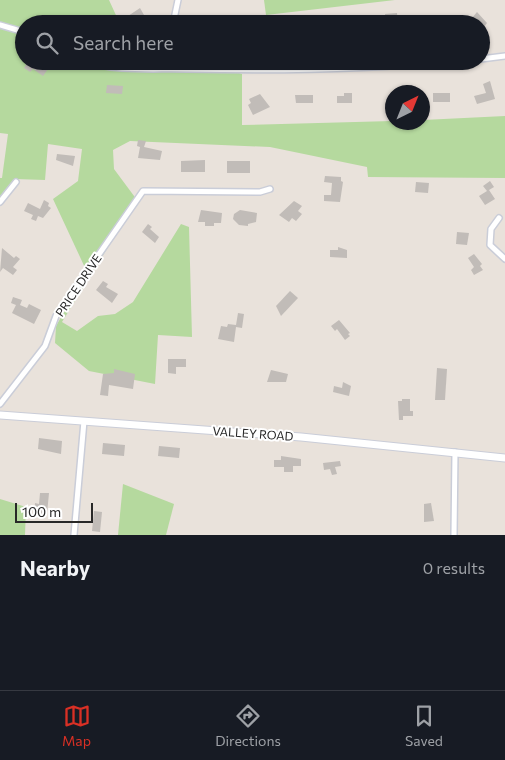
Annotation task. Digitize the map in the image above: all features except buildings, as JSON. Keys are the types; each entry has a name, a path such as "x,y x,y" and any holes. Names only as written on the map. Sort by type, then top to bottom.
{"main road":[{"name":"VALLEY ROAD","path":"0,415 301,437 505,458"}],"street":[{"path":"176,15 178,0"},
{"path":"0,25 15,29"},
{"path":"490,58 505,56"},
{"path":"226,70 312,70"},
{"path":"0,202 16,182"},
{"name":"PRICE DRIVE","path":"0,404 45,346 56,316 144,192 260,192 270,189"},
{"path":"499,218 491,229 490,245 505,259"},
{"path":"74,535 84,421"},
{"path":"454,535 455,452"}],"green space":[{"path":"0,0 109,0 116,15 15,15 15,70 230,70 242,74 242,125 385,121 385,130 430,130 430,120 505,116 505,178 368,177 367,167 270,147 130,141 113,150 114,169 137,200 62,322 77,331 98,316 115,314 133,302 181,224 189,227 192,337 158,335 155,384 89,371 55,343 56,326 87,272 53,199 78,181 82,149 48,144 45,180 15,179 0,197 0,178 2,178 8,134 0,133"},
{"path":"264,0 395,0 266,15"},
{"path":"123,484 174,504 166,535 118,535"},
{"path":"0,499 26,507 25,535 0,535"}]}
